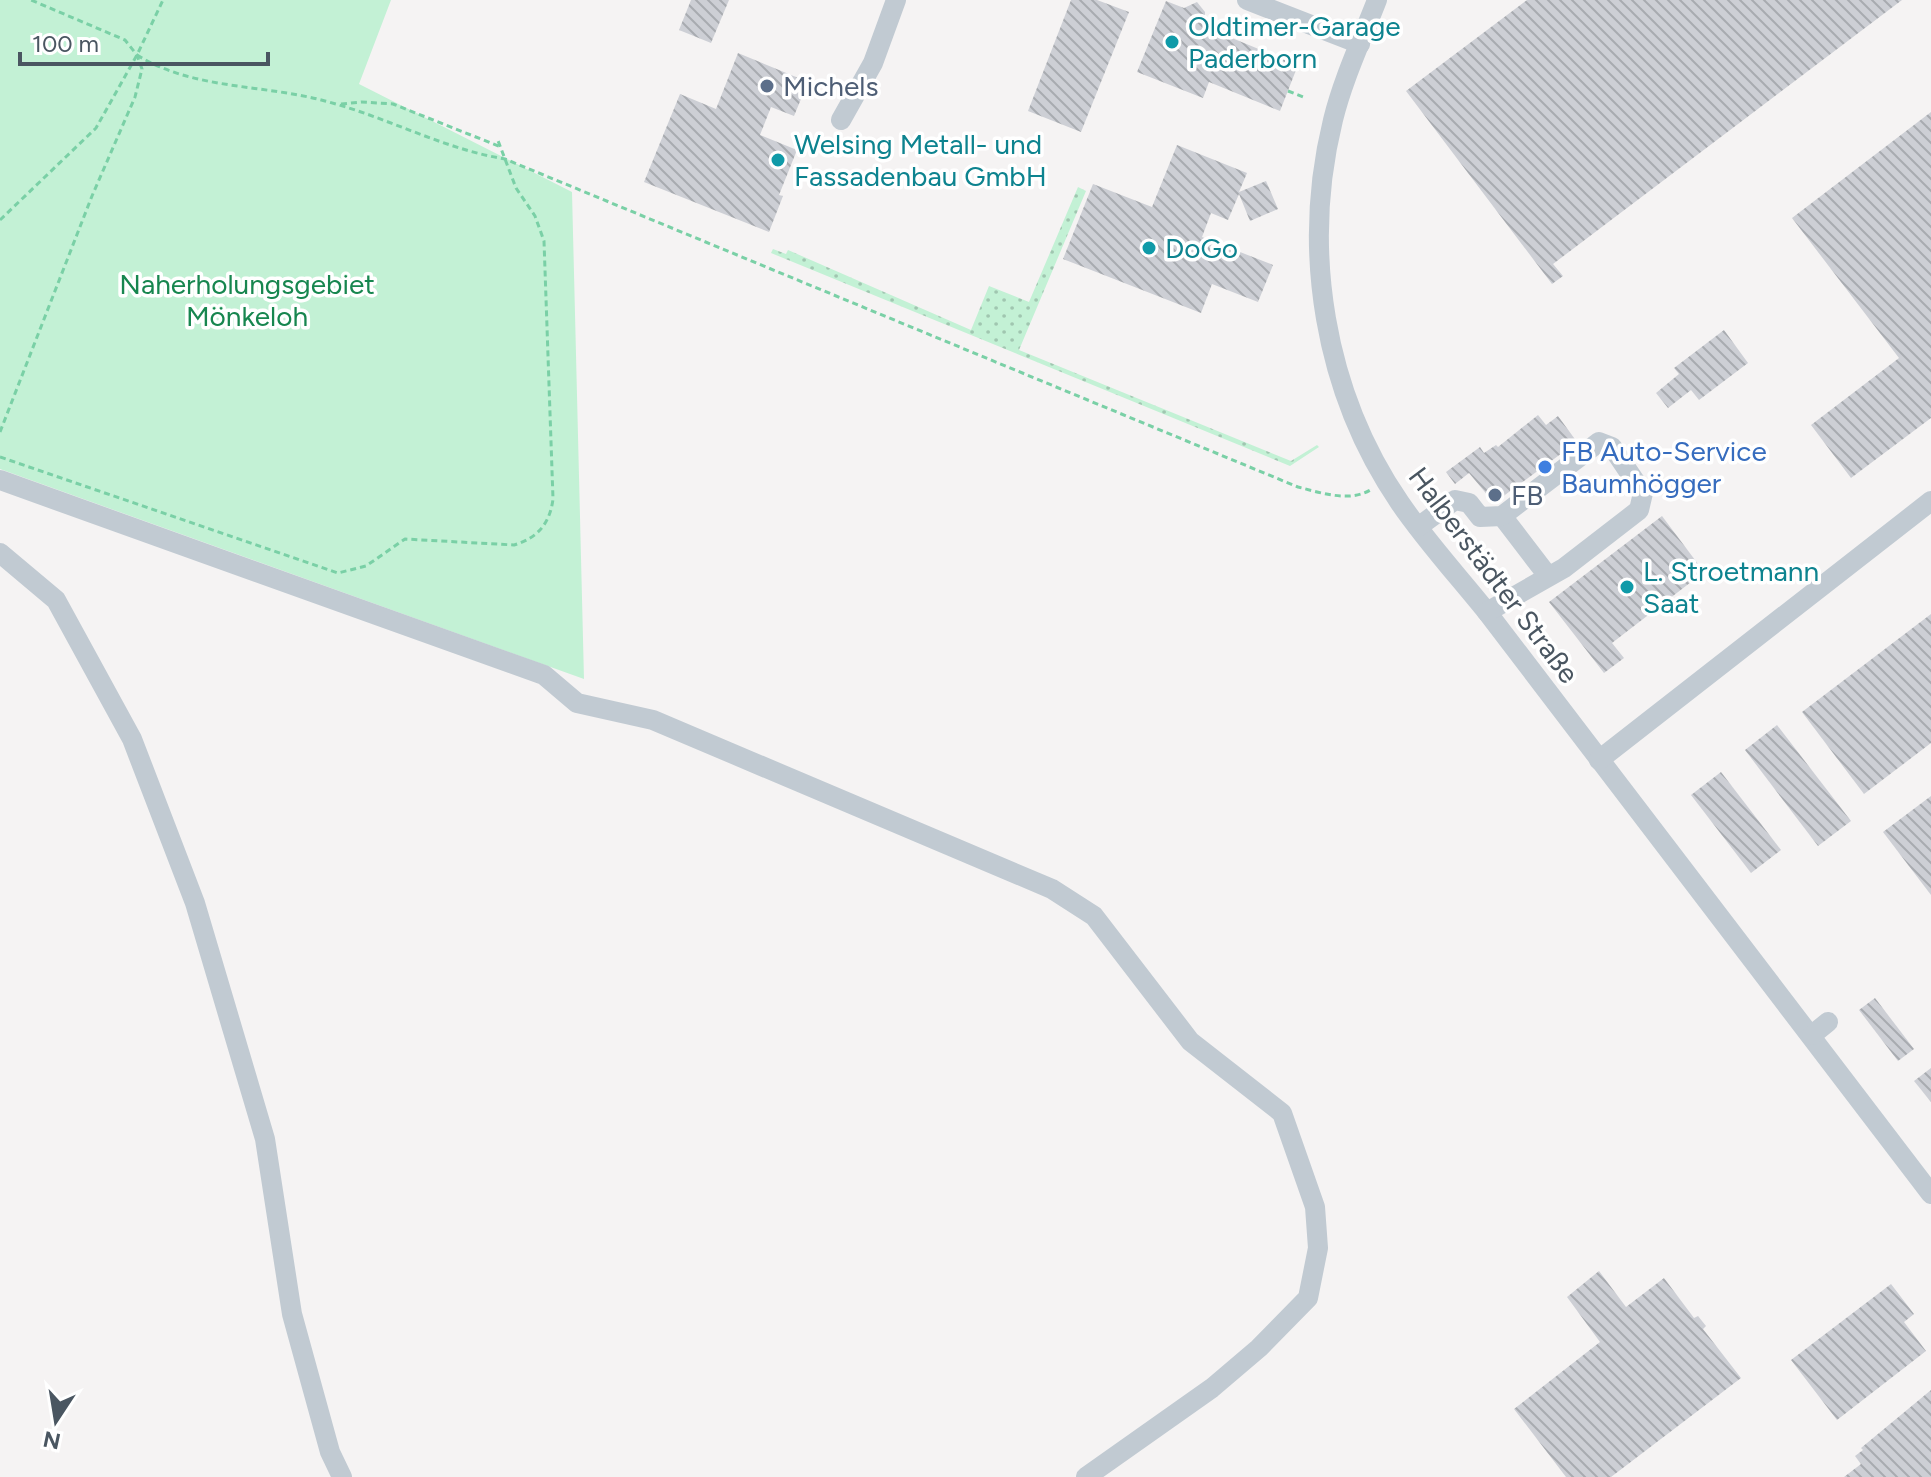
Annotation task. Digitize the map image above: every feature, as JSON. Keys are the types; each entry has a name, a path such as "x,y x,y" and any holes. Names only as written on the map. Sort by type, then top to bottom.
{"street":[{"path":"841,120 873,63 896,0"},
{"path":"1247,0 1360,44"},
{"name":"Halberstädter Straße","path":"1377,0 1342,90 1328,140 1319,207 1319,272 1328,327 1348,404 1386,481 1418,527 1599,760 1820,1028 1931,1194"},
{"path":"1418,527 1455,500 1469,503 1480,517 1502,516 1599,442 1612,447 1643,493 1639,510 1564,568 1487,612"},
{"path":"0,480 544,675 577,703 653,720 1052,889 1094,916 1190,1041 1282,1113 1315,1207 1318,1248 1308,1298 1259,1348 1212,1388 1086,1477"},
{"path":"1599,760 1931,501"},
{"path":"1502,516 1548,576"},
{"path":"0,553 56,600 132,739 195,903 265,1139 292,1314 330,1452 342,1477"}],"path":[{"path":"0,432 92,196 135,97 142,69 137,55 125,40 31,0"},
{"path":"0,220 96,128 137,55 163,0"},
{"path":"137,55 170,73 300,94 473,154 505,159 1298,487 1328,495 1361,496 1386,481"},
{"path":"1288,91 1306,98"},
{"path":"339,105 361,102 393,104 501,147"},
{"path":"0,457 338,573 366,566 405,539 514,545 526,541 547,522 553,499 544,241 539,224 516,188 497,138"}],"green space":[{"name":"Naherholungsgebiet Mönkeloh","path":"0,0 391,0 359,84 572,192 584,679 0,469"},
{"path":"1078,187 1086,191 1019,350 1291,461 1317,445 1319,447 1290,466 771,253 773,249 786,254 788,250 971,330 989,286 1029,302"}],"building":[{"path":"691,0 729,0 711,43 679,30"},
{"path":"1071,0 1097,0 1129,12 1081,132 1028,111"},
{"path":"1527,0 1902,0 1553,264 1563,276 1552,284 1406,91"},
{"path":"1166,1 1184,8 1197,2 1205,12 1205,27 1298,65 1280,111 1209,82 1203,98 1137,72"},
{"path":"738,53 808,82 794,116 771,107 760,135 797,150 779,195 783,196 769,232 644,182 680,94 716,109"},
{"path":"1931,112 1931,418 1851,478 1811,425 1899,358 1792,218"},
{"name":"DoGo","path":"1177,145 1247,173 1239,192 1266,181 1278,209 1250,221 1239,194 1228,220 1211,213 1202,237 1273,265 1258,302 1212,284 1201,313 1063,259 1093,184 1152,207"},
{"path":"1724,330 1748,363 1699,400 1691,390 1668,408 1656,393 1679,374 1674,368"},
{"path":"1538,415 1546,425 1558,416 1577,442 1494,503 1469,473 1455,484 1446,472 1480,447 1484,453 1496,445 1498,447"},
{"name":"L. Stroetmann Saat","path":"1662,516 1704,572 1612,643 1624,658 1604,673 1549,602"},
{"path":"1931,614 1931,743 1864,794 1802,712"},
{"path":"1777,725 1851,821 1818,846 1745,750"},
{"path":"1721,772 1781,850 1751,873 1691,795"},
{"path":"1931,796 1931,895 1883,832"},
{"path":"1875,998 1914,1049 1898,1061 1859,1010"},
{"path":"1931,1068 1931,1102 1914,1081"},
{"path":"1599,1271 1626,1307 1664,1278 1694,1318 1698,1316 1706,1326 1703,1329 1741,1378 1611,1477 1566,1477 1514,1409 1600,1342 1567,1297"},
{"path":"1891,1284 1914,1314 1904,1322 1926,1351 1837,1420 1791,1360"},
{"path":"1931,1390 1931,1477 1844,1477 1861,1464 1855,1456 1863,1450 1861,1448"}],"place":[{"name":"Oldtimer-Garage Paderborn","path":"1172,42"},
{"name":"Michels","path":"767,86"},
{"name":"Welsing Metall- und Fassadenbau GmbH","path":"778,160"},
{"name":"DoGo","path":"1149,248"},
{"name":"FB Auto-Service Baumhögger","path":"1545,467"},
{"name":"FB","path":"1495,495"},
{"name":"L. Stroetmann Saat","path":"1627,587"}]}
